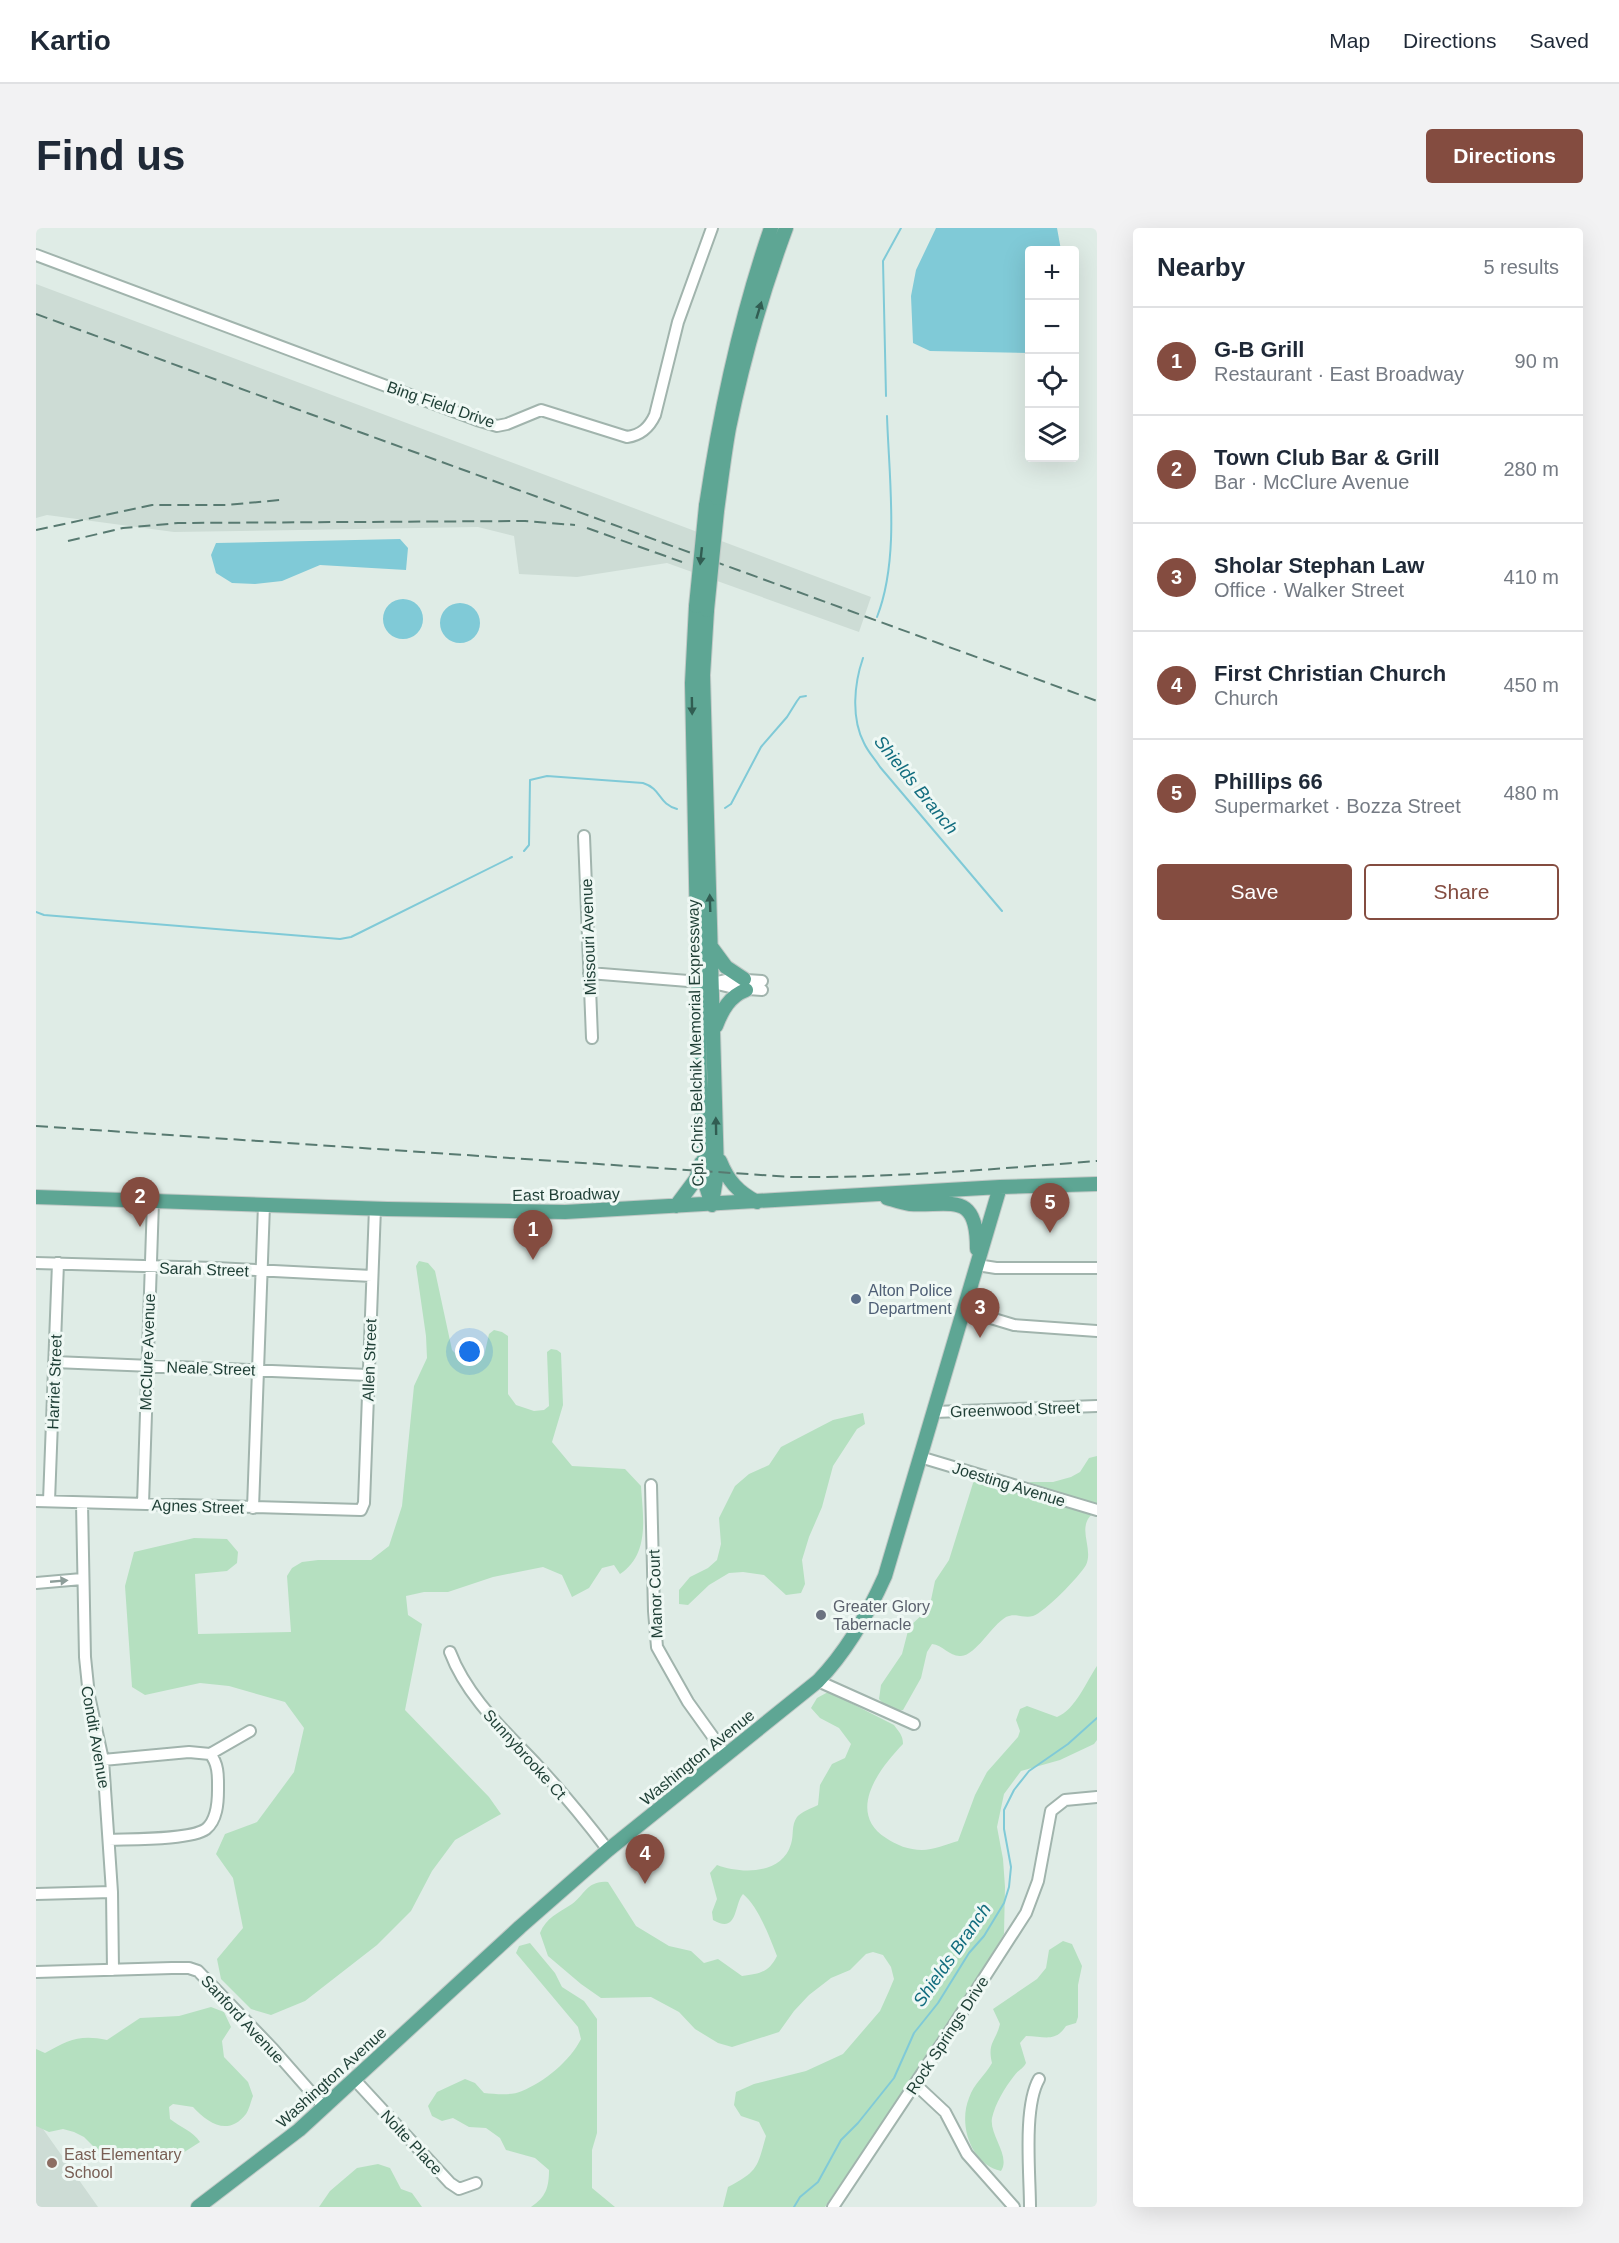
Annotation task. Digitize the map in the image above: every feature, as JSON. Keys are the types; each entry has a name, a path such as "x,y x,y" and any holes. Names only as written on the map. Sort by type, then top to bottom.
{"main road":[{"name":"Cpl. Chris Belchik Memorial Expressway","path":"712,1204 716,1182 700,1078 692,682 711,508 728,383 747,304 771,228"},
{"name":"Cpl. Chris Belchik Memorial Expressway","path":"711,508 748,345 786,228"},
{"name":"Cpl. Chris Belchik Memorial Expressway","path":"701,608 714,1030 710,1154"},
{"path":"711,945 726,967 745,984 726,1005 714,1030"},
{"path":"676,1206 696,1179 710,1154 732,1184 758,1202"},
{"name":"East Broadway","path":"36,1197 564,1212 1000,1187 1097,1184"},
{"name":"Washington Avenue","path":"198,2207 278,2147 608,1850 818,1681 842,1652 885,1576 1000,1187"},
{"path":"873,1195 908,1204 946,1202 967,1209 976,1225 977,1265"}],"street":[{"name":"Bing Field Drive","path":"36,255 477,420 497,426 541,410 627,437 641,433 650,426 655,416 681,312 712,228"},
{"name":"Missouri Avenue","path":"584,836 592,1038"},
{"path":"589,973 713,983 722,986 745,984 762,986"},
{"name":"McClure Avenue","path":"143,1504 153,1201"},
{"path":"253,1508 264,1204"},
{"name":"Allen Street","path":"361,1510 364,1503 375,1208"},
{"name":"Sarah Street","path":"36,1263 372,1276"},
{"name":"Harriet Street","path":"50,1501 58,1263"},
{"path":"977,1265 996,1268 1097,1268"},
{"path":"964,1310 1014,1325 1097,1331"},
{"name":"Neale Street","path":"54,1362 368,1375"},
{"name":"Greenwood Street","path":"934,1412 1097,1406"},
{"name":"Joesting Avenue","path":"920,1457 1097,1510"},
{"name":"Manor Court","path":"651,1485 657,1647 688,1702 726,1755"},
{"name":"Agnes Street","path":"36,1501 361,1510"},
{"name":"Condit Avenue","path":"82,1503 86,1676 103,1760 112,1892 113,1970"},
{"path":"36,1583 82,1579"},
{"name":"Sunnybrooke Ct","path":"450,1652 457,1672 489,1715 537,1766 608,1850"},
{"path":"818,1681 914,1724"},
{"path":"103,1760 189,1752 210,1754 250,1731"},
{"path":"109,1840 190,1834 205,1829 213,1819 217,1808 216,1764 210,1754"},
{"name":"Rock Springs Drive","path":"833,2207 1026,1913 1038,1881 1044,1856 1049,1815 1057,1804 1072,1798 1097,1797"},
{"path":"36,1894 112,1892"},
{"name":"Sanford Avenue","path":"36,1972 172,1968 189,1968 198,1971 324,2107"},
{"name":"Nolte Place","path":"354,2079 454,2187 463,2189 476,2183"},
{"path":"1030,2207 1030,2114 1032,2093 1039,2079"},
{"path":"915,2084 945,2112 967,2154 1014,2207"}],"shaded area":[{"path":"36,284 871,597 859,632 667,563 577,577 519,574 514,536 478,527 174,532 47,515 36,518"},
{"name":"East Elementary School","path":"36,2119 98,2207 36,2207"}],"green space":[{"path":"419,1261 428,1263 435,1271 452,1350 462,1360 474,1361 484,1356 489,1334 494,1330 508,1336 508,1394 516,1405 534,1411 544,1410 549,1406 547,1352 551,1349 561,1353 563,1405 552,1442 572,1466 625,1469 641,1486 643,1523 640,1546 630,1566 620,1574 614,1565 602,1568 589,1588 572,1597 562,1575 543,1567 493,1577 448,1592 424,1592 406,1596 408,1615 422,1624 405,1710 489,1797 501,1814 455,1840 432,1871 411,1911 377,1945 305,2001 271,2015 251,2009 221,1979 217,1959 243,1928 233,1878 216,1854 225,1834 257,1822 294,1772 304,1728 285,1702 229,1686 200,1683 145,1695 132,1687 125,1586 134,1552 194,1538 227,1539 238,1552 237,1563 227,1571 195,1574 198,1634 291,1632 287,1576 292,1568 302,1562 318,1560 371,1560 389,1546 402,1506 414,1386 427,1358 416,1266"},
{"path":"863,1413 865,1424 857,1429 833,1466 822,1507 802,1560 805,1584 801,1593 786,1595 764,1575 729,1573 709,1585 688,1605 679,1604 679,1590 690,1577 708,1568 717,1560 721,1544 719,1518 735,1486 749,1474 769,1465 781,1447 833,1420"},
{"path":"1097,1456 1097,1509 1086,1524 1088,1559 1076,1577 1053,1601 1033,1616 1013,1615 1000,1621 978,1646 967,1654 957,1656 932,1644 927,1652 921,1678 903,1710 893,1709 884,1704 879,1699 881,1685 902,1654 909,1627 925,1612 931,1600 935,1581 949,1560 974,1480 1004,1492 1031,1482 1053,1482 1071,1477 1080,1472 1089,1458"},
{"path":"1097,1666 1097,1740 1094,1744 1060,1760 1021,1771 1004,1794 997,1827 1005,1887 1004,1934 963,2003 825,2207 723,2207 728,2187 755,2168 766,2136 759,2122 741,2116 734,2105 736,2092 754,2084 806,2071 843,2054 880,2011 894,1979 891,1967 883,1955 873,1952 866,1954 850,1970 831,1978 809,1995 779,2032 732,2047 718,2043 695,2029 679,2012 651,1997 601,1998 548,1956 540,1933 546,1923 576,1901 595,1883 608,1882 636,1926 669,1946 691,1951 704,1963 718,1959 742,1976 763,1971 771,1966 777,1956 759,1914 743,1894 731,1921 721,1924 713,1920 712,1912 717,1899 710,1873 717,1865 737,1870 760,1870 779,1862 791,1844 797,1817 818,1805 820,1785 832,1764 845,1758 851,1744 839,1728 820,1718 811,1708 817,1698 828,1692 894,1725 903,1744 885,1766 870,1791 867,1803 868,1816 874,1828 890,1841 908,1848 926,1850 958,1841 975,1795 987,1772 1018,1737 1020,1731 1016,1720 1020,1709 1027,1706 1057,1717 1075,1702"},
{"path":"1063,1941 1072,1944 1082,1966 1078,1985 1078,2017 1076,2023 1066,2026 1058,2035 1053,2037 1026,2036 1020,2043 1026,2063 1004,2090 992,2118 992,2125 1002,2152 1001,2171 991,2167 975,2152 966,2131 966,2109 974,2088 992,2063 991,2046 1000,2024 993,2009 1037,1979 1046,1968 1049,1950"},
{"path":"530,1943 555,1973 562,1987 584,2001 597,2019 597,2133 592,2150 592,2188 615,2207 531,2207 546,2191 549,2170 535,2158 506,2150 500,2138 486,2128 469,2127 453,2118 442,2121 432,2116 428,2106 437,2092 465,2079 475,2083 484,2093 518,2093 556,2070 576,2047 581,2039 578,2027 516,1953 519,1946"},
{"path":"211,2007 224,2012 231,2027 222,2041 224,2057 248,2082 253,2096 247,2112 239,2121 232,2125 218,2125 205,2118 193,2107 173,2104 169,2107 170,2119 190,2132 200,2142 175,2158 148,2159 100,2153 84,2137 74,2132 63,2129 49,2132 36,2126 36,2049 45,2053 74,2039 107,2040 140,2018 179,2016"},
{"path":"378,2164 390,2168 401,2189 412,2193 422,2207 319,2207 330,2191 357,2168"}],"water":[{"path":"936,228 1057,228 1060,246 1025,246 1025,353 930,351 913,343 911,296 916,270"},
{"path":"400,539 408,548 406,570 320,565 282,581 255,584 232,583 216,573 211,555 216,543"},
{"path":"403,599 411,600 417,605 422,611 422,627 417,633 411,638 403,639 395,638 389,633 384,627 383,619 384,611 389,605 395,600"},
{"path":"460,603 468,604 474,609 479,615 479,631 474,637 468,642 460,643 452,642 446,637 441,631 440,623 441,615 446,609 452,604"}],"waterway":[{"name":"Shields Branch","path":"886,396 883,261 901,228"},
{"name":"Shields Branch","path":"877,617 889,570 891,544 887,416"},
{"name":"Shields Branch","path":"863,658 855,701 857,723 866,746 880,767 1002,911"},
{"path":"725,808 731,804 761,747 787,717 800,697 806,696"},
{"path":"524,851 529,845 530,780 547,776 643,783 654,789 666,804 677,809"},
{"path":"36,912 44,915 340,939 351,937 512,857"},
{"name":"Shields Branch","path":"794,2207 800,2197 818,2182 841,2140 858,2123 894,2078 914,2033 938,2003 1004,1903 1009,1887 1011,1867 1004,1829 1004,1810 1014,1790 1029,1771 1068,1744 1097,1718"}],"railway":[{"path":"36,314 1097,701"},
{"path":"36,530 152,505 226,505 280,500"},
{"path":"68,541 123,528 178,523 525,521 575,525"},
{"path":"587,528 682,562"},
{"path":"36,1126 791,1177 906,1174 1097,1161"}],"place":[{"name":"Town Club Bar & Grill","path":"140,1227"},
{"name":"Phillips 66","path":"1050,1233"},
{"name":"G-B Grill","path":"533,1260"},
{"name":"Alton Police Department","path":"856,1299"},
{"name":"Sholar Stephan Law","path":"980,1338"},
{"name":"Greater Glory Tabernacle","path":"821,1615"},
{"name":"First Christian Church","path":"645,1884"},
{"name":"East Elementary School","path":"52,2163"}]}
